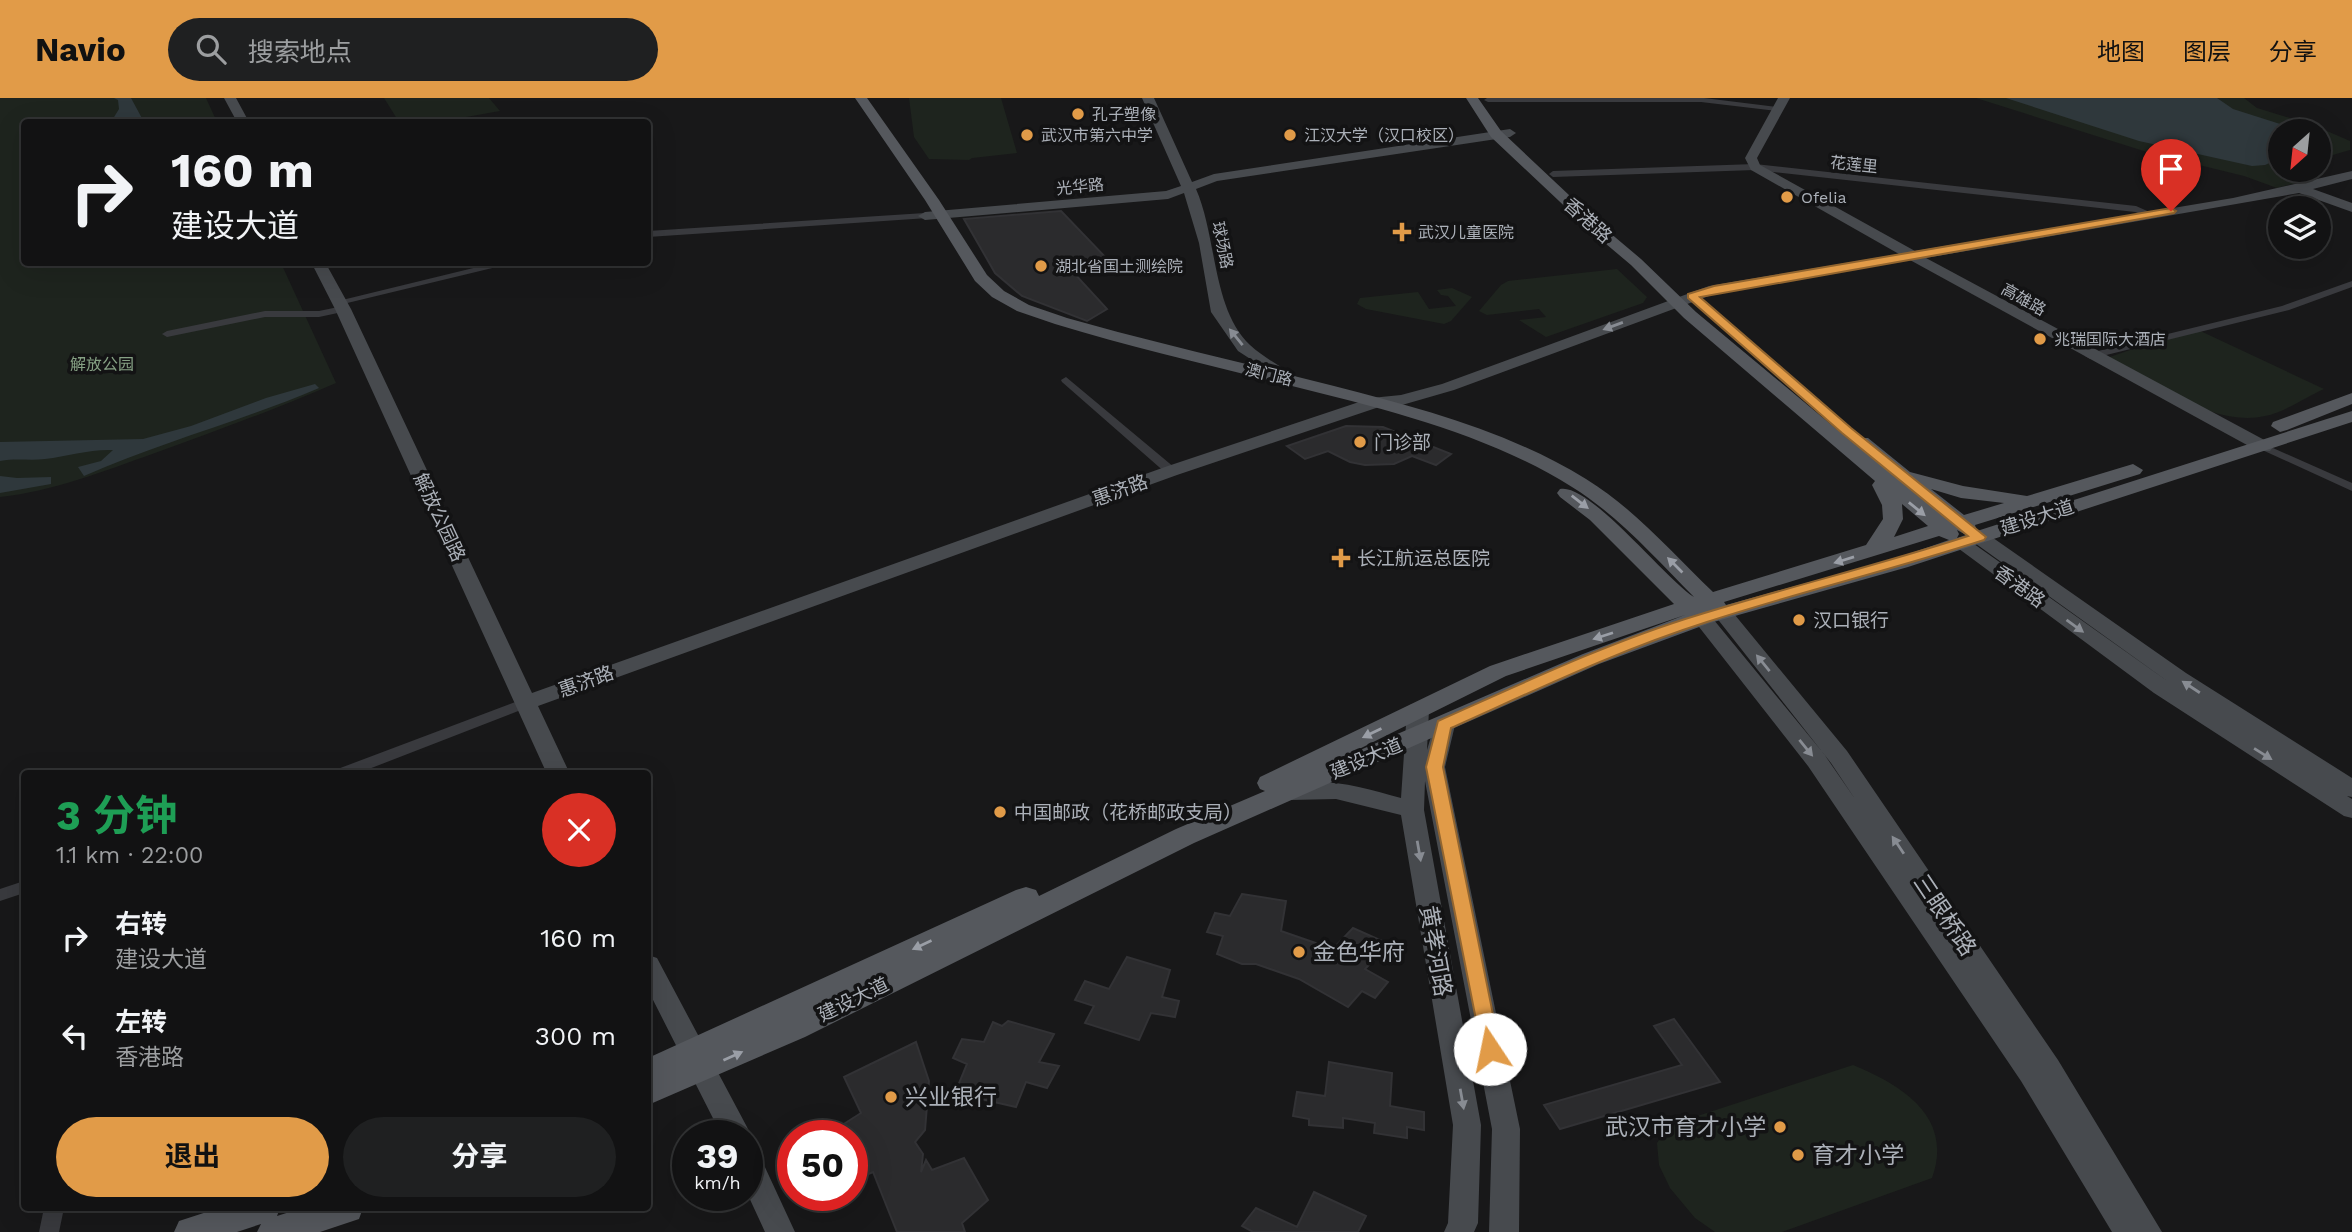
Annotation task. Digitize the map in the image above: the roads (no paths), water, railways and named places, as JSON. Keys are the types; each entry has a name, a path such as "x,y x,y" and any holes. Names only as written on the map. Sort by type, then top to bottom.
{"main road":[{"name":"澳门路","path":"848,98 915,195 981,278 998,294 1023,308 1110,336 1377,402 1474,434 1534,460 1605,501 1647,537 1706,610"},
{"name":"澳门路","path":"861,98 933,216 958,270 971,287 988,301 1014,314 1075,336 1358,410 1436,433 1516,464 1546,479 1597,516 1706,610"},
{"name":"香港路","path":"1482,99 1503,133 1875,473 1960,533"},
{"name":"香港路","path":"1503,133 1553,174 1684,299 1897,470 1960,533"},
{"name":"建设大道","path":"651,1070 699,1061 795,1028 1185,836 1284,793 1417,723 1498,671 1960,533 2122,489 2255,442 2352,398"},
{"name":"建设大道","path":"651,1090 699,1061 1305,766 1417,723 1444,725 1706,610 1873,550 1960,533 2029,500 2352,416"},
{"path":"1897,470 1920,481 1961,492 2029,500"},
{"path":"1873,550 1895,522 1895,510 1875,473"},
{"path":"191,1232 255,1211"},
{"path":"274,1232 338,1211"}],"street":[{"path":"230,98 241,119"},
{"name":"球场路","path":"1148,98 1181,175 1189,186 1206,243 1219,312 1244,348 1289,379"},
{"path":"1482,99 1701,100 1780,104 1751,158 1755,167"},
{"name":"光华路","path":"651,234 933,216 1168,195 1214,178 1503,133"},
{"name":"花莲里","path":"1553,174 1755,167 2136,209 2150,214"},
{"name":"高雄路","path":"1755,167 1819,207 1913,256 2091,356 2255,442 2352,486"},
{"name":"惠济路","path":"350,770 526,703 1171,471 1377,402 1402,400 1448,387 1714,289 2300,189 2352,175"},
{"path":"2300,189 2352,208"},
{"name":"解放公园路","path":"320,266 557,770"},
{"path":"167,334 265,314 319,314 497,266"},
{"path":"2091,356 2285,308 2352,284"},
{"path":"1066,380 1171,471"},
{"name":"香港路","path":"1960,533 2178,678 2352,789"},
{"name":"香港路","path":"1960,533 2162,688 2352,810"},
{"name":"三眼桥路","path":"1706,610 1816,760 2031,1073 2129,1232"},
{"name":"三眼桥路","path":"1706,610 1839,757 2048,1069 2147,1232"},
{"name":"黄孝河路","path":"1417,723 1412,810 1467,1125 1463,1223 1459,1232"},
{"name":"黄孝河路","path":"1444,725 1434,767 1506,1129 1504,1232"},
{"path":"1284,793 1311,788 1364,795 1412,810"},
{"path":"0,895 21,888"},
{"path":"651,971 729,1120"},
{"path":"763,1196 779,1232"},
{"path":"49,1232 53,1211"}],"place":[{"name":"孔子塑像","path":"1078,114"},
{"name":"武汉市第六中学","path":"1027,135"},
{"name":"江汉大学（汉口校区）","path":"1290,135"},
{"name":"Ofelia","path":"1787,197"},
{"name":"武汉儿童医院","path":"1402,232"},
{"name":"湖北省国土测绘院","path":"1041,266"},
{"name":"兆瑞国际大酒店","path":"2040,339"},
{"name":"门诊部","path":"1360,442"},
{"name":"长江航运总医院","path":"1341,558"},
{"name":"汉口银行","path":"1799,620"},
{"name":"中国邮政（花桥邮政支局）","path":"1000,812"},
{"name":"金色华府","path":"1299,952"},
{"name":"兴业银行","path":"891,1097"},
{"name":"武汉市育才小学","path":"1780,1127"},
{"name":"育才小学","path":"1798,1155"}],"park label":[{"name":"解放公园","path":"102,364"}]}
